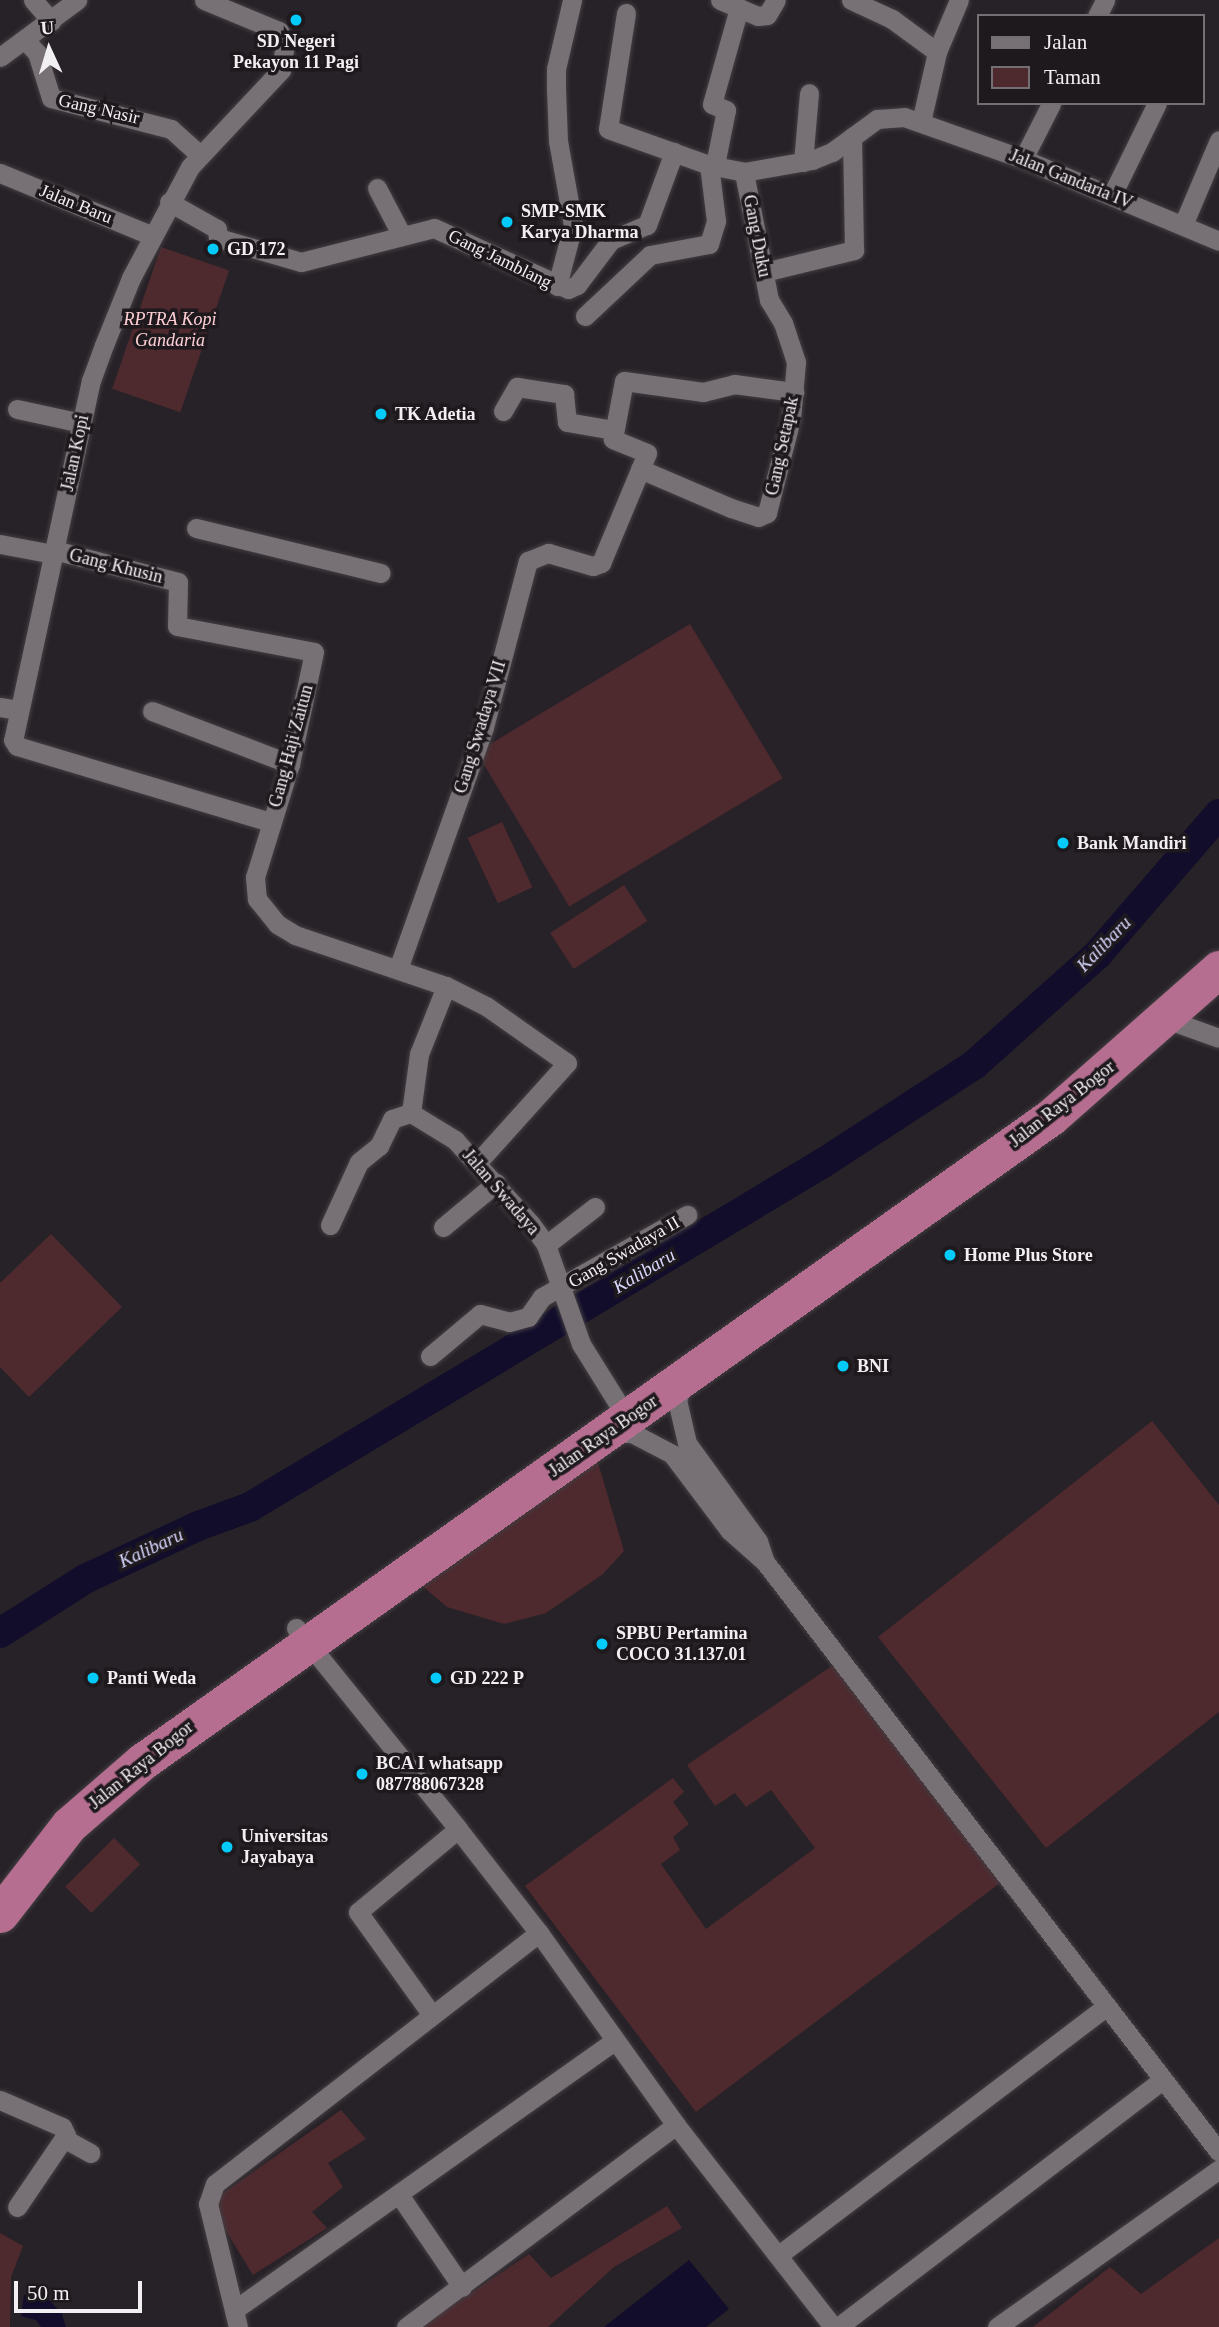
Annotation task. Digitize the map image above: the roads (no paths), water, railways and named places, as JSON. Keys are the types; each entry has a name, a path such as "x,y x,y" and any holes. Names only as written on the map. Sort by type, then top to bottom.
{"highway":[{"name":"Jalan Raya Bogor","path":"679,1372 1037,1100 1219,946"},
{"name":"Jalan Raya Bogor","path":"3,1892 111,1786 302,1635 1051,1117 1166,1019 1219,969"}],"street":[{"path":"33,0 51,22"},
{"path":"0,57 78,0"},
{"name":"Jalan Kopi","path":"204,0 279,31 285,43 275,78 200,154 177,206 153,236 104,345 82,423 53,552 9,708 13,740 17,746 270,822"},
{"path":"557,286 573,225 558,141 556,90 556,69 572,0"},
{"path":"720,0 767,15 776,0"},
{"path":"851,0 892,19 937,52"},
{"path":"922,122 937,52 959,0"},
{"path":"585,316 650,255 709,244 716,221 712,165 726,110 712,104 739,8"},
{"name":"Jalan Gandaria IV","path":"626,13 606,124 608,129 712,165 744,173 803,162 852,137 885,116 922,122 1023,159 1219,241"},
{"name":"Gang Nasir","path":"25,40 37,52 51,98 171,129 200,154"},
{"path":"803,162 809,93"},
{"path":"1023,159 1050,105"},
{"path":"1112,195 1156,105"},
{"path":"764,272 854,250 852,137"},
{"path":"1183,225 1219,141"},
{"name":"Gang Jamblang","path":"177,206 216,229 218,238 301,262 401,234 434,228 557,286 577,285 611,240 647,225 674,152"},
{"name":"Jalan Baru","path":"0,173 153,236"},
{"name":"Gang Duku","path":"744,173 769,300"},
{"path":"377,188 401,234"},
{"name":"Gang Setapak","path":"640,469 731,508 758,517 767,513 791,419 794,391 794,350 769,300"},
{"path":"640,469 647,451 614,440 614,430 628,378 703,392 734,384 794,391"},
{"path":"503,411 517,387 564,394 567,422 614,430"},
{"path":"17,409 82,423"},
{"name":"Gang Swadaya VII","path":"398,969 484,727 528,561 540,553 593,566 604,560 640,469"},
{"path":"196,528 381,573"},
{"name":"Gang Khusin","path":"0,544 53,552 178,582 177,626 311,650 311,669"},
{"name":"Gang Haji Zaitun","path":"311,669 290,764 255,877 257,899 277,924 295,935 446,986 486,1006 567,1063 478,1162"},
{"path":"152,711 290,764"},
{"path":"330,1226 359,1162 379,1146 392,1119 411,1113 419,1054 446,986"},
{"path":"1166,1019 1219,1038"},
{"name":"Jalan Swadaya","path":"411,1113 454,1140 478,1162 546,1245 581,1344 601,1428"},
{"path":"443,1227 496,1183"},
{"path":"546,1245 594,1207"},
{"name":"Gang Swadaya II","path":"430,1356 481,1314 522,1320 536,1301 563,1297 687,1215"},
{"path":"679,1372 679,1449 730,1531 765,1562 1219,2152"},
{"path":"601,1428 632,1433 679,1449"},
{"path":"302,1635 539,1933 676,2125 780,2254 832,2327"},
{"path":"432,2015 358,1912 458,1829"},
{"path":"539,1933 212,2188 208,2204 237,2317 615,2040"},
{"path":"780,2254 1105,2007"},
{"path":"838,2327 1162,2080"},
{"path":"0,2100 62,2127 65,2139 90,2153"},
{"path":"406,2327 676,2125"},
{"path":"17,2207 65,2139"},
{"path":"997,2327 1219,2169"},
{"path":"400,2196 462,2287"}],"waterway":[{"name":"Kalibaru","path":"0,1633 85,1579 198,1526 250,1507 823,1163 974,1065 1098,954 1219,814"}],"place":[{"name":"SD Negeri Pekayon 11 Pagi","path":"296,20"},
{"name":"SMP-SMK Karya Dharma","path":"507,222"},
{"name":"GD 172","path":"213,249"},
{"name":"TK Adetia","path":"381,414"},
{"name":"Bank Mandiri","path":"1063,843"},
{"name":"Home Plus Store","path":"950,1255"},
{"name":"BNI","path":"843,1366"},
{"name":"SPBU Pertamina COCO 31.137.01","path":"602,1644"},
{"name":"Panti Weda","path":"93,1678"},
{"name":"GD 222 P","path":"436,1678"},
{"name":"BCA I whatsapp 087788067328","path":"362,1774"},
{"name":"Universitas Jayabaya","path":"227,1847"}],"park label":[{"name":"RPTRA Kopi Gandaria","path":"170,330"}]}
